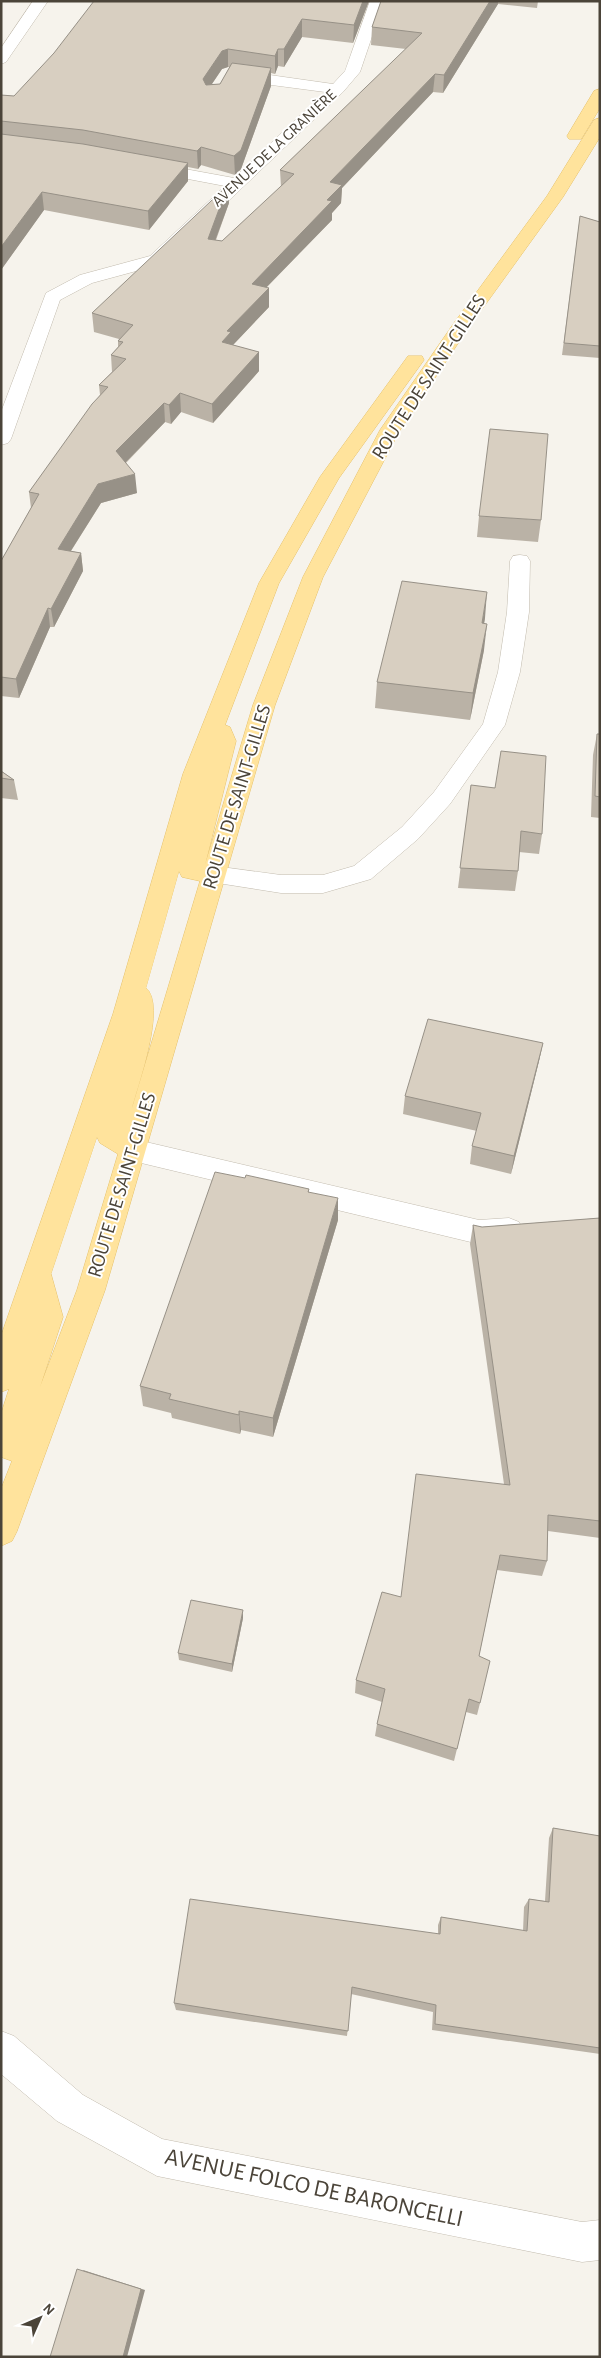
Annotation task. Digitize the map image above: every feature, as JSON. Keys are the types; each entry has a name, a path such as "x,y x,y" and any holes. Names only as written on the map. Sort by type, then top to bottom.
{"main road":[{"name":"ROUTE DE SAINT-GILLES","path":"1,1380 138,972 195,774 269,583 330,477 555,171 600,94"},
{"name":"ROUTE DE SAINT-GILLES","path":"1,1531 91,1290 264,705 313,577 390,430 465,320 555,197 600,123"},
{"path":"214,875 191,871 225,741 217,716"},
{"path":"133,1150 110,1135 140,1035 138,972"},
{"path":"31,1454 6,1445 48,1317 38,1274"}],"street":[{"path":"1,59 41,1"},
{"name":"AVENUE DE LA GRANIÈRE","path":"1,439 52,297 86,279 156,260 337,89 352,72 377,1"},
{"path":"223,82 228,74 337,89"},
{"path":"132,164 236,183"},
{"path":"214,875 282,884 323,884 362,874 410,833 442,798 494,725 509,672 517,620 520,560"},
{"path":"133,1150 478,1232 534,1228"},
{"name":"AVENUE FOLCO DE BARONCELLI","path":"1,2049 70,2108 157,2157 582,2242 600,2240"}],"building":[{"path":"94,1 363,1 354,25 302,19 284,49 278,49 275,56 228,49 222,51 203,79 206,85 220,84 232,63 271,68 241,150 234,156 201,147 197,151 83,130 1,121 1,95 14,96 54,53"},
{"path":"381,1 490,1 444,75 435,74 330,182 342,185 327,200 332,201 252,284 269,288 227,331 231,332 222,342 259,352 212,404 180,393 169,405 164,403 116,451 135,474 98,484 58,549 81,553 51,609 48,608 16,679 1,677 1,561 39,494 29,492 92,404 108,387 99,385 126,359 111,355 123,342 118,341 133,325 92,313 228,185 208,239 222,241 294,174 280,170 422,33 372,27"},
{"path":"1,134 83,144 188,163 148,211 42,192 1,247"},
{"path":"580,216 600,222 600,346 564,343"},
{"path":"490,429 548,434 541,520 479,516"},
{"path":"402,581 487,592 482,623 487,624 473,693 377,682"},
{"path":"597,734 600,734 600,797 595,796"},
{"path":"501,751 546,756 542,834 521,831 518,871 460,868 471,785 495,788"},
{"path":"1,771 14,780 1,778"},
{"path":"428,1019 543,1043 514,1156 472,1146 481,1113 405,1096"},
{"path":"215,1172 245,1178 246,1175 309,1189 308,1192 338,1198 273,1418 239,1411 239,1415 169,1399 171,1394 140,1386"},
{"path":"600,1218 600,1521 548,1515 547,1561 500,1555 479,1656 490,1661 480,1703 469,1699 457,1749 377,1724 385,1689 356,1680 382,1592 401,1597 416,1474 510,1485 473,1225 482,1227"},
{"path":"191,1600 243,1610 232,1664 178,1653"},
{"path":"553,1828 600,1836 600,2048 435,2024 436,2005 352,1987 348,2031 174,2003 190,1899 440,1934 441,1917 527,1931 529,1899 549,1902"},
{"path":"77,2269 141,2289 123,2357 50,2357"}]}
